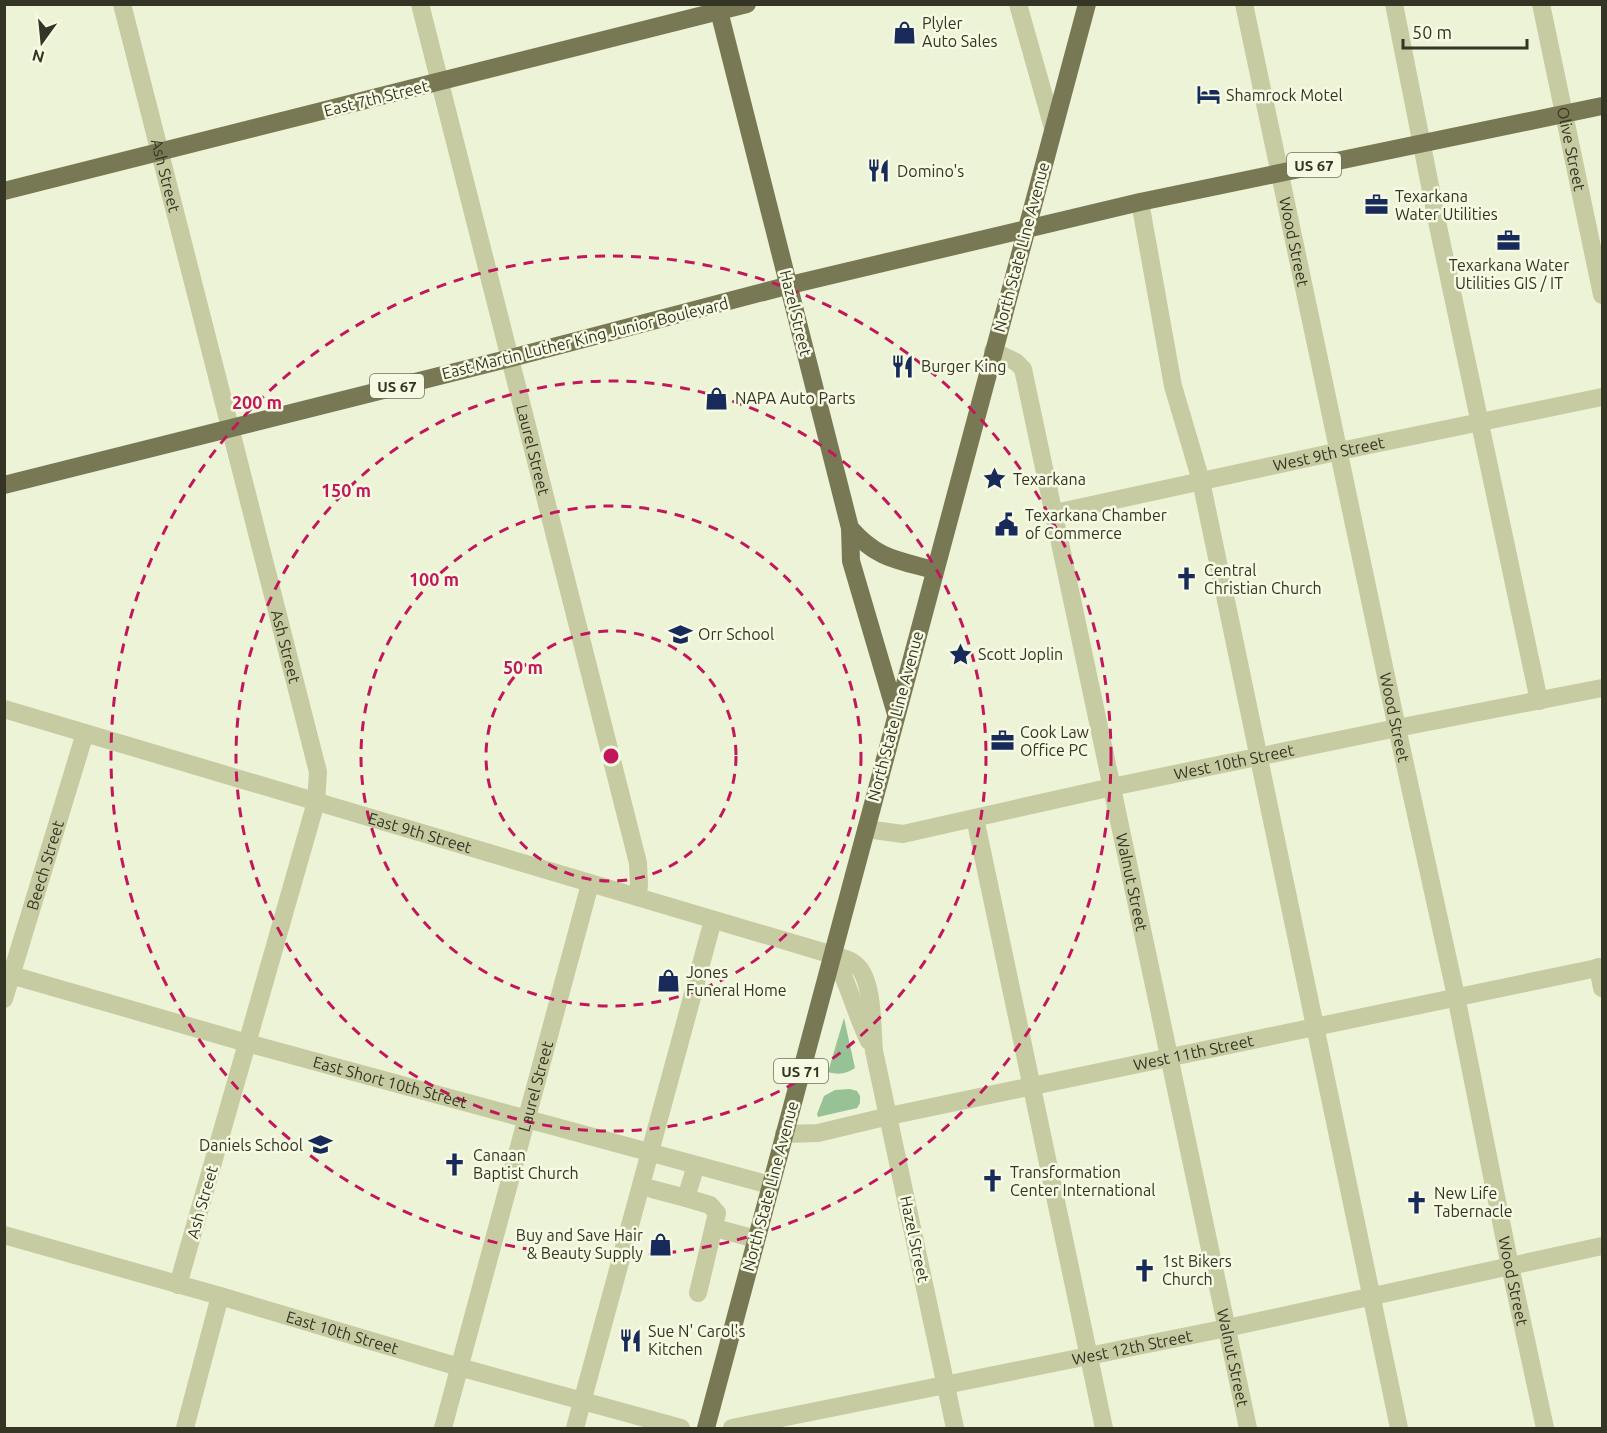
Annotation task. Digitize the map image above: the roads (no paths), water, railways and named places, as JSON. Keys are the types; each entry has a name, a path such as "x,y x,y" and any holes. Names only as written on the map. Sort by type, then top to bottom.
{"main road":[{"name":"East 7th Street","path":"4,191 160,150 439,82 718,8 747,4"},
{"name":"North State Line Avenue","path":"706,1428 1087,4"},
{"name":"Hazel Street","path":"718,8 850,528 851,561 896,714"},
{"name":"US 67","path":"1026,229 1140,202 1602,106"},
{"name":"East Martin Luther King Junior Boulevard","path":"4,485 511,358 790,285 1026,229"},
{"path":"850,528 864,544 878,554 934,570"}],"street":[{"name":"Ash Street","path":"122,4 317,764 319,783 316,802 178,1285"},
{"name":"Laurel Street","path":"420,4 638,863 637,897"},
{"path":"1018,4 1053,128"},
{"name":"Wood Street","path":"1244,4 1456,996 1545,1428"},
{"path":"1394,4 1479,422 1539,700"},
{"name":"Olive Street","path":"1541,4 1602,295"},
{"path":"1140,202 1173,386 1201,481 1317,1026 1399,1428"},
{"name":"Walnut Street","path":"993,351 1016,362 1023,369 1248,1428"},
{"name":"West 9th Street","path":"1055,513 1602,397"},
{"name":"West 10th Street","path":"866,829 903,834 1112,787 1602,688"},
{"name":"East 9th Street","path":"4,709 833,955"},
{"name":"Beech Street","path":"4,999 85,733"},
{"path":"975,818 1104,1428"},
{"name":"Laurel Street","path":"443,1428 590,884"},
{"path":"575,1428 714,920"},
{"name":"Hazel Street","path":"833,955 852,962 862,972 869,996 874,1051 955,1428"},
{"path":"1600,967 1602,988"},
{"name":"West 11th Street","path":"784,1134 819,1133 889,1116 1600,967"},
{"name":"East Short 10th Street","path":"11,975 247,1043 770,1185"},
{"path":"686,1198 696,1165"},
{"path":"652,1189 710,1204 717,1213 698,1293"},
{"path":"715,1228 756,1239"},
{"name":"East 10th Street","path":"4,1235 459,1367 681,1428"},
{"name":"West 12th Street","path":"732,1428 809,1421 945,1385 1227,1328 1602,1246"},
{"path":"185,1428 220,1296"}],"place":[{"name":"Plyler Auto Sales","path":"904,32"},
{"name":"Shamrock Motel","path":"1208,95"},
{"name":"Domino's","path":"879,171"},
{"name":"Texarkana Water Utilities","path":"1377,205"},
{"name":"Texarkana Water Utilities GIS / IT","path":"1509,240"},
{"name":"Burger King","path":"903,366"},
{"name":"NAPA Auto Parts","path":"717,398"},
{"name":"Texarkana","path":"995,479"},
{"name":"Texarkana Chamber of Commerce","path":"1007,524"},
{"name":"Central Christian Church","path":"1186,579"},
{"name":"Orr School","path":"680,634"},
{"name":"Scott Joplin","path":"960,654"},
{"name":"Cook Law Office PC","path":"1002,741"},
{"name":"Jones Funeral Home","path":"668,981"},
{"name":"Daniels School","path":"321,1145"},
{"name":"Canaan Baptist Church","path":"455,1164"},
{"name":"Transformation Center International","path":"992,1181"},
{"name":"New Life Tabernacle","path":"1416,1202"},
{"name":"Buy and Save Hair & Beauty Supply","path":"661,1244"},
{"name":"1st Bikers Church","path":"1144,1270"},
{"name":"Sue N' Carol's Kitchen","path":"630,1340"}]}
